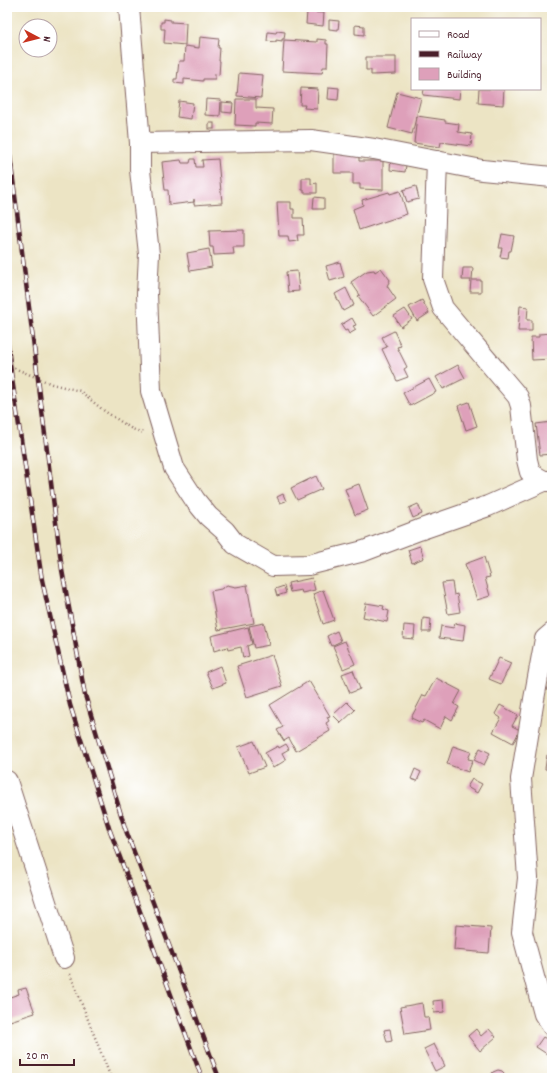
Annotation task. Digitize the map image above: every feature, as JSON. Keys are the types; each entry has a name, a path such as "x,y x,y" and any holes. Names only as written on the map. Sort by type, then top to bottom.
{"street":[{"path":"129,7 140,143 140,170 149,254 147,294 151,391 174,468 195,500 208,516 225,531 235,544 274,566 308,565 364,551 488,506 548,481"},
{"path":"140,143 311,140 374,149 482,170 552,177"},
{"path":"437,161 433,279 438,294 443,308 518,397 521,406 527,460 530,472 548,481"},
{"path":"552,633 545,639 521,779 528,878 522,932 544,1014 552,1026"},
{"path":"7,781 64,958"}],"path":[{"path":"7,365 52,384 80,391 103,410 132,429 165,439"},
{"path":"64,958 111,1078"}],"building":[{"path":"307,12 324,13 323,26 306,24"},
{"path":"164,19 171,20 171,22 186,23 185,45 164,43 165,29 161,29 161,22 164,22"},
{"path":"329,20 339,21 338,30 329,29"},
{"path":"355,25 364,26 364,35 355,34"},
{"path":"277,31 285,32 284,39 282,39 282,41 267,41 268,32 276,33"},
{"path":"200,37 219,39 219,75 215,74 215,79 203,79 203,81 184,79 184,84 174,83 174,79 177,79 179,61 184,61 185,46 199,48"},
{"path":"317,39 326,40 326,44 328,44 327,67 323,67 322,73 282,71 284,40 317,42"},
{"path":"366,57 396,57 396,74 371,75 371,70 366,70"},
{"path":"239,73 263,75 261,98 237,96"},
{"path":"329,87 339,88 338,100 328,99"},
{"path":"301,88 318,89 317,109 304,108 305,105 300,105"},
{"path":"424,90 460,90 459,99 423,95"},
{"path":"479,90 504,90 503,105 478,103"},
{"path":"397,92 421,98 412,134 388,128"},
{"path":"206,99 221,100 220,116 205,115"},
{"path":"236,99 256,99 256,108 273,109 272,124 255,123 255,126 235,125"},
{"path":"179,101 193,103 191,119 177,117"},
{"path":"222,102 233,103 232,113 222,112"},
{"path":"417,116 445,120 445,122 459,124 458,132 472,134 471,146 441,142 440,147 414,143"},
{"path":"209,123 214,123 214,129 209,129"},
{"path":"334,148 359,148 359,161 383,161 383,190 360,189 360,184 353,184 353,173 334,173"},
{"path":"391,156 407,158 405,172 390,170"},
{"path":"191,159 195,159 196,167 203,167 202,160 218,159 222,203 194,205 194,202 169,205 168,190 165,190 162,162 181,160 182,163 190,163"},
{"path":"302,178 311,178 311,184 317,183 317,193 304,193 304,190 302,190"},
{"path":"416,186 419,199 407,202 403,190"},
{"path":"400,191 407,214 359,230 353,209 363,205 362,200 389,192 390,194"},
{"path":"314,197 324,198 324,209 313,209"},
{"path":"277,202 291,202 291,209 294,209 294,218 303,218 304,235 297,235 298,241 289,242 288,236 279,236"},
{"path":"244,230 244,247 233,247 234,254 214,255 213,247 210,247 209,231"},
{"path":"502,234 514,236 508,258 500,257 502,248 499,248"},
{"path":"209,249 212,267 190,271 187,253"},
{"path":"340,262 344,277 330,281 326,266"},
{"path":"381,268 390,280 387,286 396,299 373,316 358,296 360,295 351,282 367,271 374,270 375,272"},
{"path":"463,268 473,268 472,280 481,280 481,292 470,292 471,280 462,280"},
{"path":"297,271 299,291 288,292 286,272"},
{"path":"346,288 354,305 343,311 335,294"},
{"path":"422,300 429,313 417,321 409,307"},
{"path":"520,306 528,307 527,320 532,320 532,331 518,331"},
{"path":"405,309 412,319 401,327 394,316"},
{"path":"352,318 356,325 353,326 356,330 349,334 341,325"},
{"path":"394,331 401,346 397,347 407,367 404,369 408,377 397,381 382,349 387,347 382,337"},
{"path":"552,333 552,359 532,360 531,337 539,337 539,334"},
{"path":"458,365 465,378 443,389 436,377"},
{"path":"429,379 436,392 410,406 403,393"},
{"path":"469,402 477,426 466,430 458,406"},
{"path":"552,422 552,454 540,455 536,424"},
{"path":"316,476 322,489 297,500 291,488"},
{"path":"359,484 368,510 355,515 345,489"},
{"path":"283,494 286,501 280,503 277,497"},
{"path":"418,504 422,514 413,518 409,508"},
{"path":"420,546 424,558 412,563 408,550"},
{"path":"484,557 490,577 485,578 490,596 477,600 465,564"},
{"path":"312,578 315,590 302,593 301,590 290,592 288,583"},
{"path":"452,582 454,595 457,594 460,612 448,614 442,583"},
{"path":"227,585 236,587 247,585 254,623 218,630 211,591 221,589"},
{"path":"284,586 286,593 277,596 275,589"},
{"path":"323,590 334,620 323,624 313,594"},
{"path":"366,603 384,606 383,609 389,611 387,622 363,617"},
{"path":"423,618 431,619 430,632 422,632"},
{"path":"264,623 269,645 254,648 249,626"},
{"path":"455,623 465,625 463,641 439,638 441,626 454,628"},
{"path":"404,625 415,626 414,639 403,638"},
{"path":"248,627 252,644 247,646 249,656 243,658 241,647 228,650 227,647 214,651 211,636"},
{"path":"337,631 341,641 331,646 327,636"},
{"path":"345,641 355,664 343,669 333,646"},
{"path":"272,655 282,686 247,697 237,666"},
{"path":"499,658 511,663 501,684 489,679"},
{"path":"220,666 226,683 213,688 206,672"},
{"path":"353,670 360,689 350,693 342,674"},
{"path":"436,678 461,691 454,704 459,707 452,720 446,716 440,729 424,720 422,723 411,718 423,695 426,696"},
{"path":"309,681 330,716 327,717 329,721 326,723 330,731 296,751 289,738 284,741 277,730 283,727 270,705"},
{"path":"347,702 355,710 341,723 333,715"},
{"path":"500,705 518,715 512,726 520,730 513,743 493,732 501,718 495,714"},
{"path":"254,741 265,767 249,773 238,747"},
{"path":"286,744 289,749 282,753 286,760 273,768 265,753 278,746 279,748"},
{"path":"453,746 471,752 468,759 473,760 468,772 447,764"},
{"path":"480,748 490,753 484,765 474,760"},
{"path":"547,755 552,756 552,770 545,769"},
{"path":"415,769 421,772 417,781 411,779"},
{"path":"472,779 482,784 477,793 467,787"},
{"path":"456,925 491,928 489,953 454,950"},
{"path":"26,988 35,1013 10,1021 7,1010 7,998 19,994 18,990"},
{"path":"443,1000 444,1012 434,1013 433,1001"},
{"path":"422,1003 424,1017 428,1017 430,1030 405,1034 400,1007"},
{"path":"390,1029 392,1041 387,1042 384,1030"},
{"path":"476,1029 481,1036 489,1029 496,1037 480,1051 468,1036"},
{"path":"543,1037 552,1042 552,1053 550,1056 536,1047"},
{"path":"434,1044 445,1066 435,1071 424,1049"},
{"path":"498,1070 504,1073 505,1078 491,1078 493,1072"}],"railway":[{"path":"7,132 62,570 85,695 125,828 219,1078"},
{"path":"7,337 42,580 70,705 109,828 202,1078"}]}
